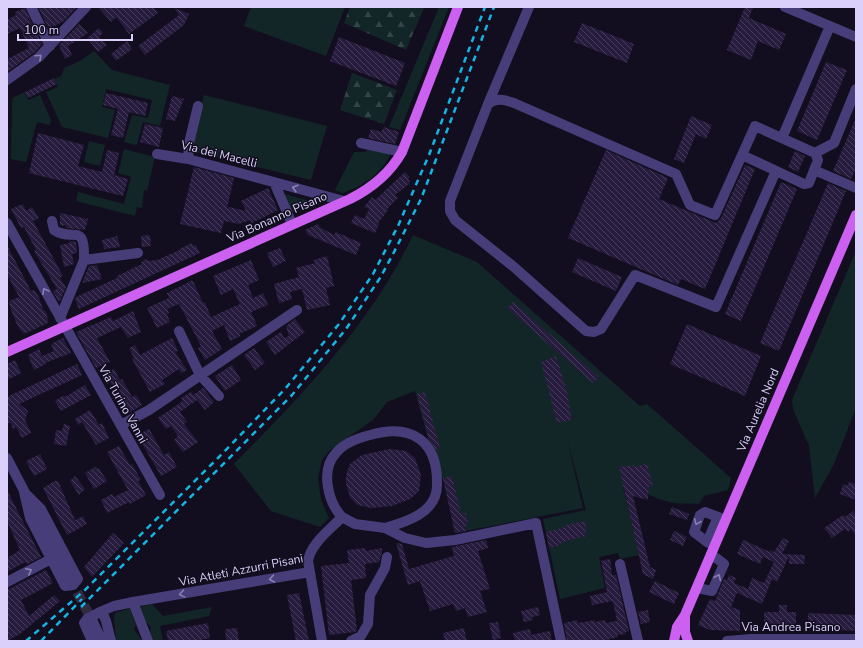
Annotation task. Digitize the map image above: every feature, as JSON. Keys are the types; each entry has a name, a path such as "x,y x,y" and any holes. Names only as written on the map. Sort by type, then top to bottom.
{"main road":[{"name":"Via Bonanno Pisano","path":"7,352 62,322 358,195 376,183 394,164 402,152 458,7"},
{"name":"Via Aurelia Nord","path":"674,641 677,627 685,615 697,588 722,518 856,215"},
{"path":"685,615 684,628 688,641"}],"street":[{"path":"31,7 50,46"},
{"path":"7,80 32,63 86,7"},
{"path":"529,7 488,104 450,201 451,216 590,332 601,329 635,275 716,307 776,171"},
{"path":"785,7 856,37"},
{"path":"782,138 830,26"},
{"path":"815,153 834,143 856,89"},
{"path":"488,104 501,100 514,103 676,174 690,205 714,215 754,126 815,153 818,160 809,182 804,184 742,155"},
{"path":"185,158 198,106"},
{"path":"361,143 402,152"},
{"name":"Via dei Macelli","path":"157,154 185,158 344,201"},
{"path":"814,170 855,187"},
{"path":"274,182 292,224"},
{"path":"52,221 54,230 59,233 78,234 82,238 85,247 84,260 62,322"},
{"name":"Via Turino Vanni","path":"7,223 160,495"},
{"path":"84,260 138,253"},
{"path":"121,425 149,410 297,310"},
{"path":"179,331 200,375 219,396"},
{"path":"385,528 418,516 428,506 436,494 437,476 429,451 419,438 407,432 383,432 362,437 346,445 335,454 328,467 328,483 333,503 342,517 361,526 385,528 412,541 431,543 536,523 561,641"},
{"path":"7,458 11,476 24,492 42,509 78,579 73,585 65,586 30,518 24,492"},
{"path":"24,492 70,579"},
{"path":"697,588 712,591 724,564 711,547 694,532 700,515 705,512 722,518"},
{"name":"Via Atleti Azzurri Pisani","path":"92,641 84,623 87,619 114,606 310,572 308,561 313,548 342,517"},
{"path":"351,641 361,636 368,624 370,595 385,568 387,557"},
{"path":"7,582 51,559"},
{"path":"620,564 638,641"},
{"path":"310,572 322,641"},
{"path":"133,602 148,641"},
{"path":"102,611 112,641"},
{"path":"92,622 102,641"},
{"name":"Via Andrea Pisano","path":"727,641 852,640"}],"green space":[{"path":"251,7 345,7 326,56 244,26"},
{"path":"350,7 424,8 406,50 344,23"},
{"path":"439,7 449,7 400,130 389,127"},
{"path":"94,51 112,70 170,85 160,126 143,122 137,145 124,142 132,115 148,118 152,100 106,89 102,107 115,110 108,138 62,127 46,92 58,87 55,79 61,76 64,68 80,61"},
{"path":"352,73 397,90 384,124 340,110"},
{"path":"25,92 28,100 40,95 51,120 50,125 37,122 26,162 11,159 12,100 14,97"},
{"path":"204,95 327,126 311,180 191,151"},
{"path":"89,141 105,145 100,166 84,162"},
{"path":"124,149 155,157 147,191 144,190 142,208 137,207 135,216 76,201 78,192 124,204 131,177 118,173"},
{"path":"369,149 391,152 383,166 364,183 342,193 335,190 354,152 365,152"},
{"path":"284,194 310,201 313,203 291,213"},
{"path":"413,235 477,262 640,406 647,404 731,478 728,490 704,496 699,504 674,503 637,490 623,487 639,555 620,559 618,553 599,557 605,588 560,599 543,519 586,510 567,439 583,508 455,533 443,479 439,478 415,391 387,402 373,420 329,451 322,460 318,478 321,500 329,518 320,527 271,511 234,464 285,412 356,328 377,299 396,268"},
{"path":"856,251 856,408 834,464 815,498 809,446 793,409 792,400"},
{"path":"152,604 163,616 212,607 209,616 160,626 163,641 153,641 150,633 151,627 146,622 140,607"},
{"path":"130,608 136,625 134,629 142,641 116,641 115,613"}],"building":[{"path":"38,7 77,7 64,21 49,29"},
{"path":"98,7 153,7 158,13 129,34 117,18 111,22"},
{"path":"745,7 753,7 749,18 786,34 779,50 758,41 751,60 727,50"},
{"path":"25,8 42,44 35,52 7,72 7,59 29,48 20,28 7,34 7,20 16,15 15,12"},
{"path":"174,8 189,14 184,25 145,55 138,46 179,15"},
{"path":"582,23 634,44 627,63 574,42"},
{"path":"79,24 88,33 68,46 72,55 65,59 59,45"},
{"path":"99,28 103,33 99,37 107,45 98,52 87,38"},
{"path":"339,37 405,63 396,86 330,61"},
{"path":"127,41 132,49 116,61 111,54"},
{"path":"826,62 847,70 817,140 797,131"},
{"path":"54,78 57,84 28,98 25,92"},
{"path":"106,93 148,103 145,116 129,112 123,138 111,135 118,109 103,105"},
{"path":"172,96 184,99 175,121 166,119"},
{"path":"691,116 712,125 706,139 696,134 684,163 674,159"},
{"path":"856,118 856,168 851,179 833,171"},
{"path":"145,124 163,128 159,147 140,142"},
{"path":"384,127 399,132 395,144 368,138 371,129 381,132"},
{"path":"38,133 84,145 78,166 102,172 107,150 119,153 114,175 128,179 123,196 29,173"},
{"path":"606,150 668,178 659,199 716,223 721,218 745,165 755,169 705,289 681,279 678,285 568,238"},
{"path":"795,151 805,156 798,172 788,167"},
{"path":"194,167 234,178 227,208 229,207 246,211 241,201 268,188 278,210 252,223 250,220 239,224 224,221 221,233 180,224"},
{"path":"405,172 410,177 408,179 410,181 409,184 395,195 398,198 387,209 388,210 378,223 379,224 375,233 351,223 355,215 364,219 369,209 364,207 372,197 375,200"},
{"path":"781,182 797,189 741,321 725,314"},
{"path":"828,183 846,191 779,351 760,343"},
{"path":"23,204 26,211 32,207 39,218 33,221 63,276 60,278 66,287 60,301 58,301 53,291 57,289 34,251 36,250 24,227 21,228 11,209"},
{"path":"60,213 88,219 85,230 66,228 66,226 60,225"},
{"path":"318,224 321,228 334,235 336,232 361,243 356,255 308,235 305,230"},
{"path":"150,235 151,246 142,247 141,236"},
{"path":"117,236 120,247 104,249 102,240"},
{"path":"69,241 76,242 77,253 72,254 74,264 64,267 60,245 70,243"},
{"path":"192,243 193,246 196,245 200,253 79,309 75,299 76,297 117,278 117,276 142,264 141,262 146,259 147,261 157,260"},
{"path":"7,245 31,291 34,290 39,297 43,309 47,314 48,323 24,334 18,327 9,301 19,297 7,274"},
{"path":"280,248 286,261 273,267 267,253"},
{"path":"327,256 334,286 326,288 330,305 307,310 302,289 290,292 292,299 279,303 274,284 299,277 296,268 315,263 314,260"},
{"path":"578,258 622,277 616,291 572,272"},
{"path":"251,260 259,280 248,285 253,298 263,293 268,305 251,312 257,326 239,334 241,336 230,341 224,325 212,331 222,349 205,360 198,348 201,346 179,304 167,309 170,322 157,328 147,308 169,298 167,293 191,281 193,281 203,303 205,302 211,317 240,304 233,289 221,295 213,276"},
{"path":"97,265 102,279 82,283 89,266"},
{"path":"513,302 599,377 593,383 507,308"},
{"path":"133,311 141,332 128,338 121,327 97,338 110,362 96,368 76,332 111,317 113,321"},
{"path":"295,319 305,332 275,355 266,342 281,332 284,338 289,336 286,326"},
{"path":"687,324 761,356 745,396 670,364"},
{"path":"63,338 71,353 45,363 46,364 34,370 28,355 39,349 42,356 54,351 51,344"},
{"path":"172,338 178,351 175,352 187,370 181,373 179,369 162,380 165,384 150,392 132,359 134,358 129,348 135,345 140,355"},
{"path":"254,348 265,363 255,370 244,355"},
{"path":"556,356 566,388 572,420 557,423 541,362"},
{"path":"15,360 21,373 9,379 7,374 7,364"},
{"path":"77,364 82,375 19,404 28,411 25,420 31,433 22,438 16,427 13,429 11,423 7,423 7,397"},
{"path":"232,365 241,380 225,391 215,376"},
{"path":"114,369 120,380 122,379 132,397 136,395 142,405 129,413 110,382 107,384 102,376"},
{"path":"85,385 91,395 61,411 55,401"},
{"path":"203,388 214,402 205,410 197,400 180,412 187,422 184,424 198,442 183,452 174,440 178,436 171,426 166,429 158,418 183,401 181,398 191,392 193,395"},
{"path":"425,392 440,448 436,449 429,440 417,394"},
{"path":"90,410 99,425 102,423 109,438 96,445 82,422 78,425 75,419"},
{"path":"64,424 70,426 66,446 54,444 56,430 62,431"},
{"path":"149,429 164,455 169,452 177,467 161,476 137,435"},
{"path":"119,446 141,480 138,481 146,495 130,504 129,502 107,513 101,500 112,494 114,497 128,490 107,452"},
{"path":"390,449 406,451 415,458 421,475 419,491 410,499 392,506 371,508 357,505 350,497 346,484 346,475 350,464 362,455"},
{"path":"40,454 47,469 34,476 26,461"},
{"path":"647,464 653,486 648,487 650,493 648,492 648,500 633,496 650,567 656,570 653,579 643,574 619,467 634,465 634,467"},
{"path":"95,467 97,469 99,468 107,481 94,489 85,473"},
{"path":"75,476 85,489 79,495 70,481"},
{"path":"452,476 461,514 466,513 468,525 465,526 466,531 455,533 443,478"},
{"path":"55,481 58,481 75,520 83,516 87,524 67,535 43,488"},
{"path":"849,482 856,484 856,500 840,494 843,484 847,486"},
{"path":"7,490 41,557 27,564 25,562 7,572 7,558 20,550 7,521"},
{"path":"672,507 689,514 687,520 669,514"},
{"path":"853,511 856,515 856,536 851,529 848,532 845,529 832,538 824,528 843,515 845,517"},
{"path":"585,521 587,531 585,532 586,536 549,548 546,532 566,527 565,525"},
{"path":"674,531 687,537 683,546 670,540"},
{"path":"113,533 124,543 92,577 84,567"},
{"path":"783,538 789,541 782,554 805,555 804,564 789,564 789,556 777,582 772,579 762,604 737,593 731,607 740,610 740,631 710,630 698,625 710,599 715,601 724,579 727,580 729,575 736,578 734,583 748,589 752,578 764,583 774,562 763,557 760,564 737,554 743,540 770,552 770,550 774,552"},
{"path":"486,540 488,548 478,551 490,589 480,591 487,612 468,617 465,608 456,611 453,604 430,611 420,581 408,585 396,543 402,544 409,569 454,556 452,547"},
{"path":"365,548 366,551 382,548 382,553 379,562 365,564 366,578 351,580 357,630 355,632 329,635 321,566 349,563 347,550"},
{"path":"610,559 612,575 616,575 629,631 625,632 626,634 617,635 618,637 602,641 567,641 564,623 577,620 578,623 595,620 595,622 605,620 606,623 617,621 613,601 592,605 590,596 607,592 601,561"},
{"path":"46,570 53,583 21,600 29,616 54,595 60,601 20,634 7,641 7,590"},
{"path":"655,581 679,593 674,604 649,592"},
{"path":"299,593 309,641 296,641 287,595"},
{"path":"779,605 787,605 787,612 796,612 796,624 764,624 764,612 779,612"},
{"path":"538,607 540,615 532,617 533,620 524,622 521,611"},
{"path":"648,610 650,622 641,624 638,612"},
{"path":"808,613 856,615 856,631 839,630 839,625 808,625"},
{"path":"498,622 501,638 493,640 489,623"},
{"path":"208,623 210,638 195,641 168,641 166,631"},
{"path":"237,628 239,641 226,641 225,629"},
{"path":"464,628 467,641 445,641 443,633"},
{"path":"530,629 531,635 550,631 552,641 515,641 513,633"}],"tunnel":[{"path":"70,579 93,622"}],"railway":[{"path":"26,641 85,590 218,458 285,389 339,324 373,274 398,226 429,155 485,7"},
{"path":"81,607 292,395 346,329 380,278 421,199 494,7"},
{"path":"41,641 82,599"}]}
